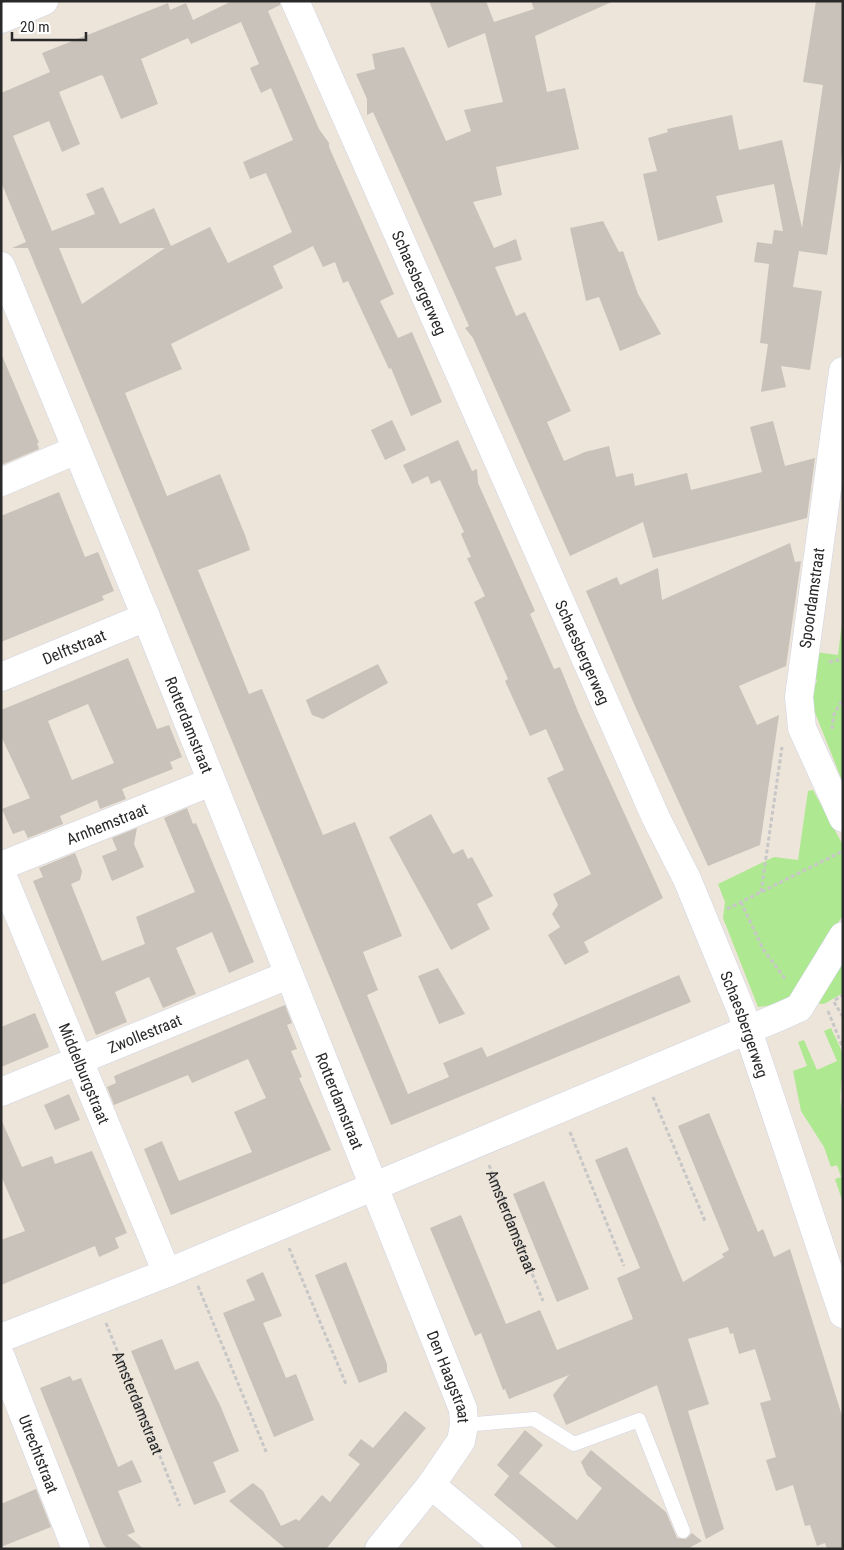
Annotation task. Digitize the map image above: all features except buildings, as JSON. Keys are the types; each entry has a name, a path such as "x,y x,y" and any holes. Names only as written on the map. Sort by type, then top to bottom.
{"street":[{"path":"1,19 44,1"},
{"name":"Schaesbergerweg","path":"295,1 656,818 687,879 747,1031 843,1314"},
{"name":"Rotterdamstraat","path":"1,266 146,617 374,1186"},
{"name":"Spoordamstraat","path":"843,371 799,697 802,728 843,818"},
{"path":"1,482 76,450"},
{"name":"Delftstraat","path":"1,677 146,617"},
{"name":"Arnhemstraat","path":"1,866 211,782"},
{"name":"Middelburgstraat","path":"1,872 80,1060 178,1268"},
{"path":"1,1338 280,1226 799,1008 843,936"},
{"name":"Zwollestraat","path":"1,1092 288,974"},
{"name":"Den Haagstraat","path":"374,1186 463,1409 464,1425 460,1441 431,1485 378,1549"},
{"name":"Utrechtstraat","path":"1,1357 71,1547"},
{"path":"431,1485 508,1549"}],"lane":[{"path":"464,1425 534,1418 574,1444 639,1420 683,1531"}],"path":[{"path":"761,892 782,745"},
{"path":"704,920 843,851"},
{"path":"740,902 763,949 789,984 799,1008"},
{"path":"843,1017 833,1001 826,1006 843,1048"},
{"path":"644,1074 705,1221"},
{"path":"561,1109 624,1266"},
{"name":"Amsterdamstraat","path":"480,1142 543,1301"},
{"path":"280,1226 346,1384"},
{"path":"178,1268 268,1454"},
{"name":"Amsterdamstraat","path":"97,1301 180,1506"}],"green space":[{"path":"843,614 843,783 810,700 817,680 813,677 816,652 838,655"},
{"path":"813,790 843,845 843,915 790,999 782,1004 758,1007 723,918 725,902 718,884 774,857 798,860 808,791"},
{"path":"843,955 843,993 824,1004 814,1003"},
{"path":"831,1028 843,1057 841,1105 843,1110 843,1203 835,1179 841,1177 837,1165 831,1167 824,1147 801,1111 793,1071 807,1066 798,1042 804,1040 817,1070 837,1061 824,1031"}]}
